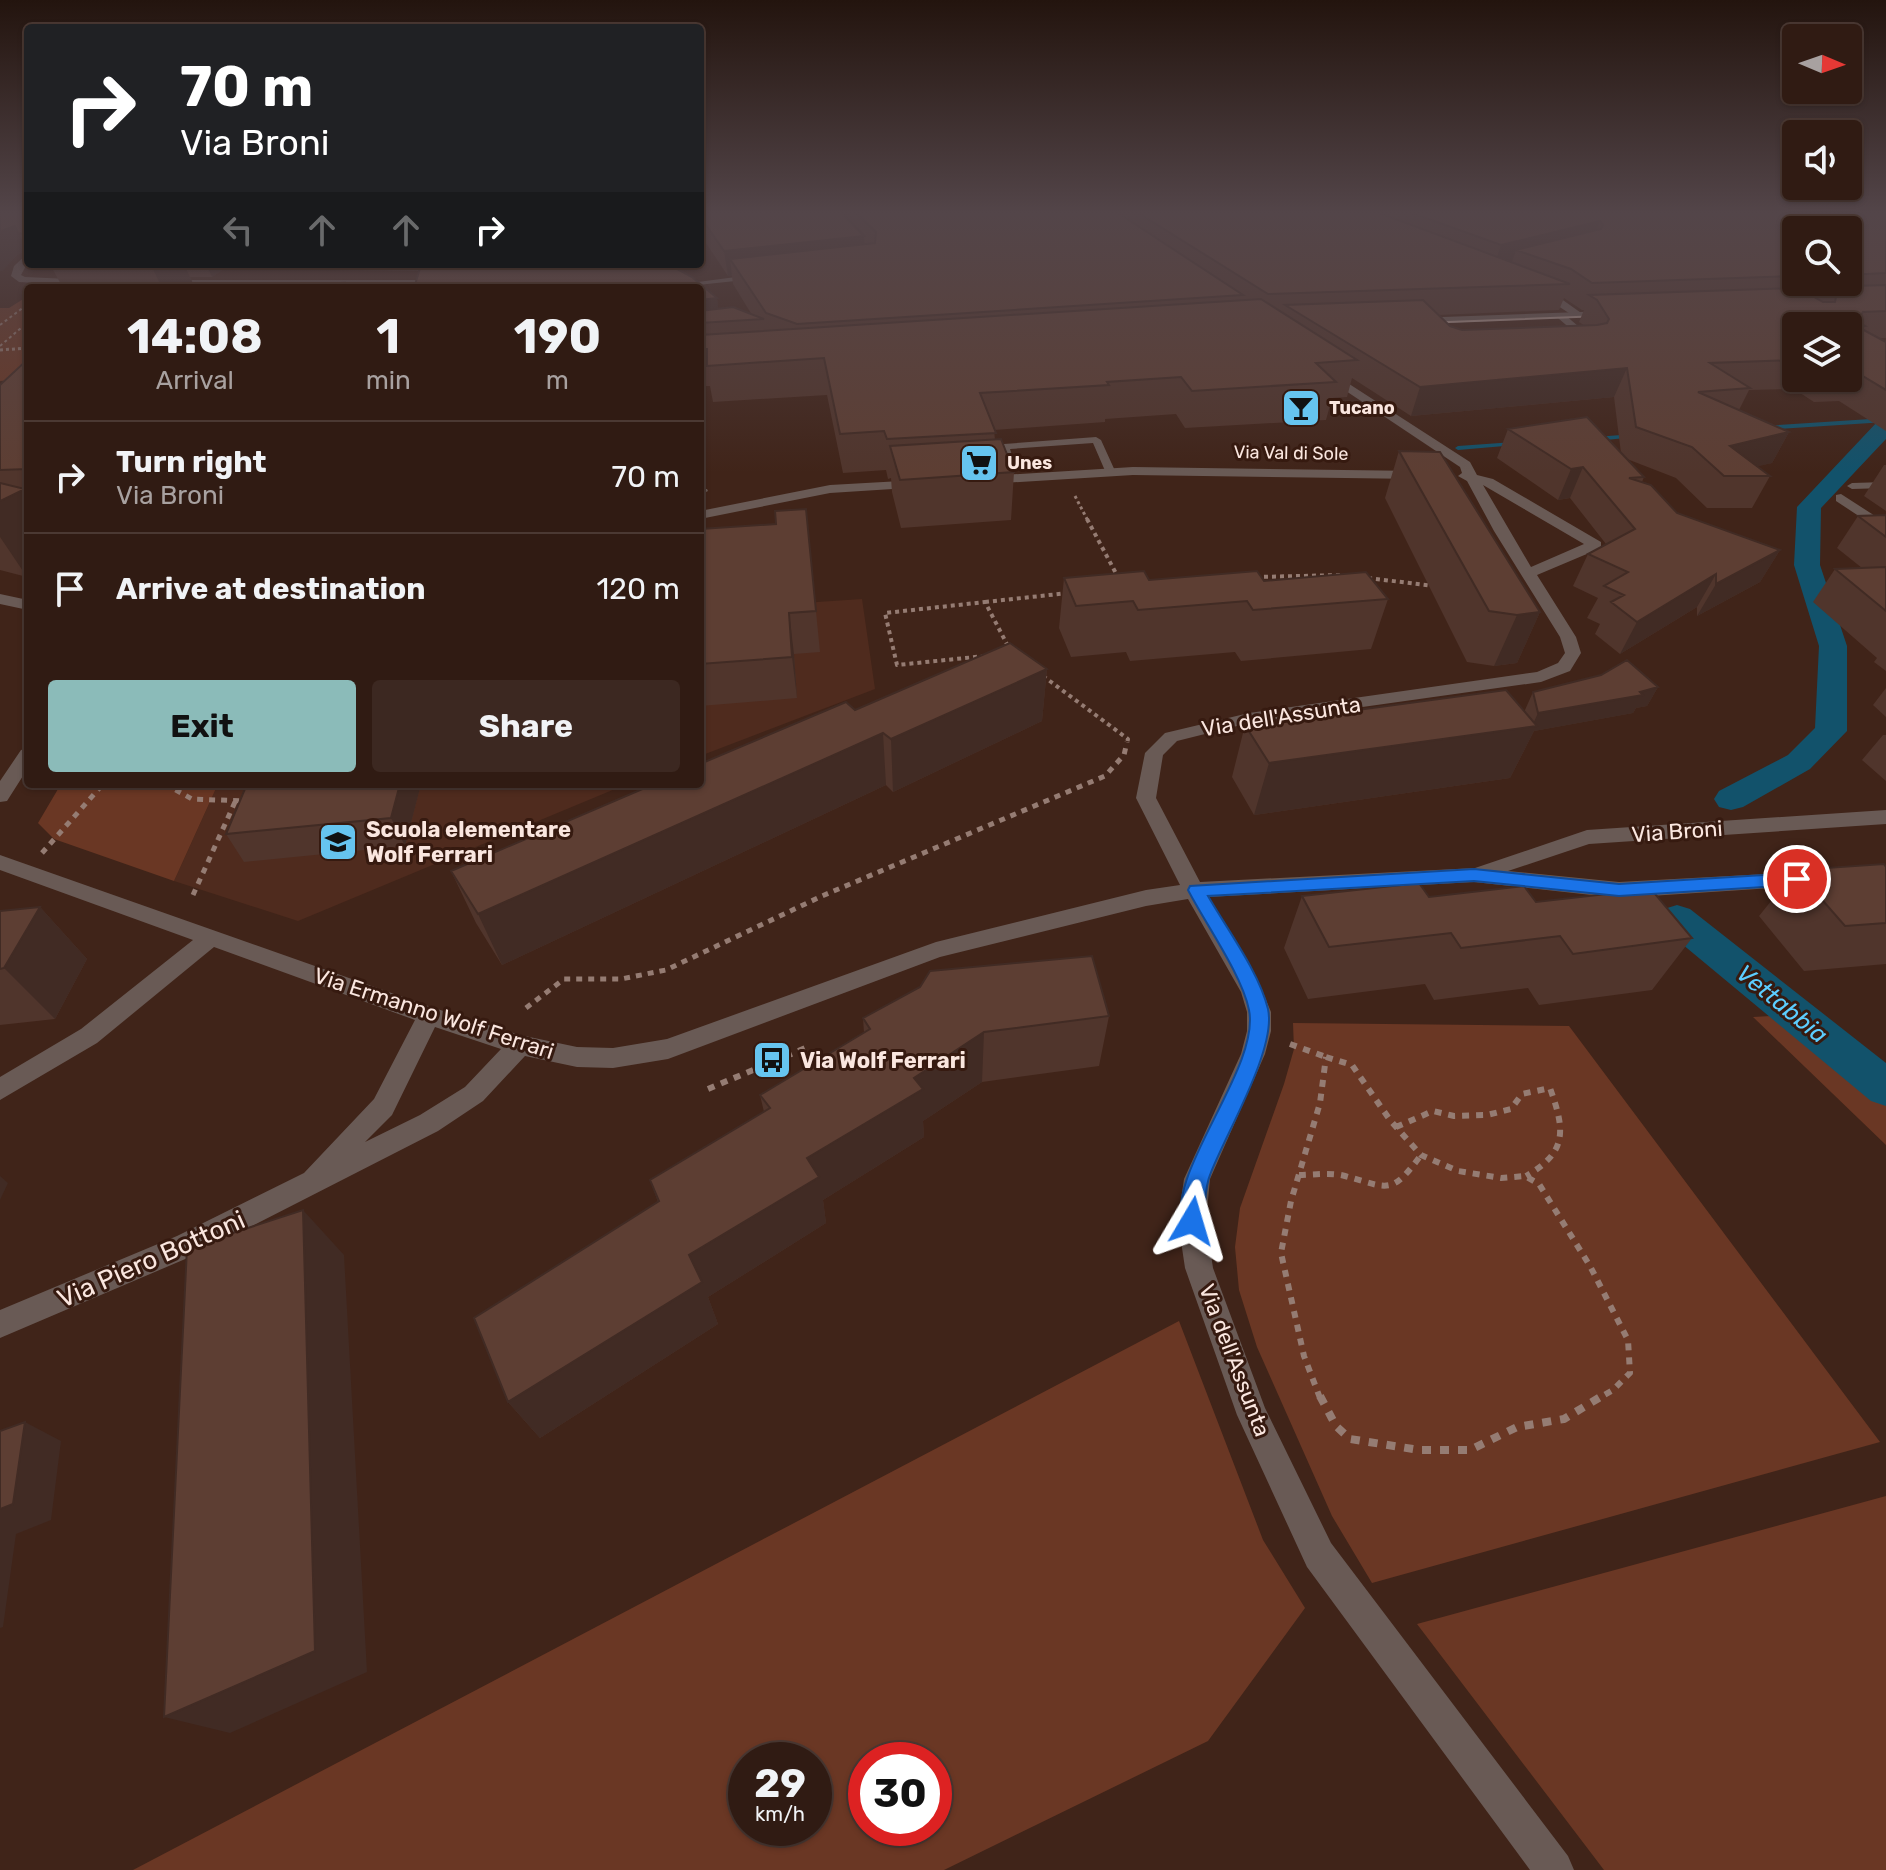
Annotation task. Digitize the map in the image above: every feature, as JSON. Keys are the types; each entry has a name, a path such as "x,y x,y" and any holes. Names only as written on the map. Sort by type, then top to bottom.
{"street":[{"path":"1551,298 1579,315"},
{"path":"1401,322 1421,325 1628,314"},
{"name":"Via dell'Assunta","path":"1314,365 1465,465 1568,637 1573,653 1570,662 1552,674 1249,718 1171,737 1154,753 1146,798 1167,843 1252,991 1259,1012 1259,1031 1253,1054 1197,1179 1192,1221 1199,1268 1247,1401 1319,1555 1554,1870"},
{"name":"Via Val di Sole","path":"970,481 1111,473 1433,476"},
{"path":"1448,476 1471,476 1488,482 1596,545 1529,573"},
{"path":"704,514 830,489 940,483"},
{"path":"1841,498 1886,530"},
{"path":"0,599 24,604"},
{"path":"0,796 24,760"},
{"name":"Via Broni","path":"1474,875 1587,837 1886,817"},
{"name":"Via Ermanno Wolf Ferrari","path":"0,862 429,1016 520,1045 577,1057 613,1058 668,1049 936,950 1146,898 1196,890"},
{"name":"Via Broni","path":"1196,890 1474,875 1619,890 1839,877"},
{"path":"0,1090 89,1036 209,939"},
{"name":"Via Piero Bottoni","path":"301,1190 383,1107 429,1016"},
{"name":"Via Piero Bottoni","path":"0,1324 187,1245 429,1123 470,1097 520,1045"}],"lane":[{"path":"1561,316 1590,341 1592,346 1585,348"},
{"path":"1015,479 1004,447 1096,440 1111,473"},
{"path":"1841,498 1854,483 1886,485"}],"path":[{"path":"0,325 24,307"},
{"path":"0,348 24,326"},
{"path":"0,348 24,348"},
{"path":"1064,476 1124,588"},
{"path":"1254,577 1344,575"},
{"path":"1359,577 1447,588"},
{"path":"985,602 1011,653 897,665 885,613 985,602 1078,592"},
{"path":"526,1008 564,979 621,979 666,970 822,896 1105,776 1124,755 1128,739 1035,670"},
{"path":"25,872 99,788"},
{"path":"172,788 192,799 250,800"},
{"path":"193,895 235,802"},
{"path":"1290,1044 1352,1065 1396,1127 1421,1155 1458,1171 1501,1178 1525,1176 1544,1167 1558,1153 1561,1133 1550,1088 1522,1094 1511,1109 1487,1115 1454,1116 1433,1111 1396,1127"},
{"path":"708,1089 810,1046"},
{"path":"1326,1057 1320,1103 1281,1253 1292,1310 1321,1400 1336,1426 1350,1439 1419,1450 1470,1450 1517,1427 1564,1419 1613,1390 1630,1373 1628,1340 1590,1266 1539,1184 1525,1176"},
{"path":"1299,1175 1342,1175 1371,1186 1388,1185 1403,1180 1421,1155"}],"shaded area":[{"path":"24,299 24,379 0,381 0,308 9,308"},
{"path":"862,599 875,689 704,754 704,610"},
{"path":"59,788 216,788 174,881 54,839 38,823"},
{"name":"Scuola elementare Wolf Ferrari","path":"216,788 617,788 298,921 174,881"},
{"path":"1820,1013 1886,1067 1886,1145 1753,1017"},
{"path":"1293,1023 1569,1026 1880,1442 1372,1583 1332,1516 1257,1347 1239,1290 1235,1247 1240,1208 1284,1084 1294,1049"},
{"path":"1179,1321 1263,1540 1305,1608 1208,1741 944,1870 133,1870"},
{"path":"1886,1496 1886,1870 1604,1870 1417,1624"}],"building":[{"path":"756,298 1193,298 797,324 766,313"},
{"path":"1594,298 1816,298 1835,302 1836,298 1886,298 1886,311 1782,312 1782,360 1710,363 1750,388 1698,392 1789,432 1730,446 1770,476 1724,476 1692,447 1636,427 1627,368 1420,387 1285,305 1423,300 1450,326 1462,330 1607,323 1609,319"},
{"path":"1261,299 1357,360 1316,363 1336,382 1192,391 1181,377 980,393 996,433 887,439 884,431 840,434 824,358 707,366 704,335"},
{"path":"733,307 764,319 704,323 704,311"},
{"path":"1862,329 1886,342 1886,390 1862,376"},
{"path":"24,363 24,469 0,470 0,385"},
{"path":"1587,417 1644,477 1629,478 1651,485 1677,513 1780,550 1716,584 1716,574 1637,622 1611,602 1624,595 1604,586 1628,572 1588,554 1635,529 1583,467 1571,469 1508,429"},
{"path":"1001,439 1014,472 900,480 890,446"},
{"path":"1399,451 1440,452 1540,612 1517,615 1489,611"},
{"path":"0,483 24,489 24,489 0,501"},
{"path":"806,509 816,611 789,613 792,657 704,664 704,529 776,524 775,511"},
{"path":"1886,515 1886,537 1858,516"},
{"path":"1886,567 1886,611 1835,569"},
{"path":"1144,571 1149,580 1257,571 1264,581 1366,572 1388,599 1253,610 1247,601 1138,610 1133,601 1076,606 1064,578"},
{"path":"1010,643 1047,669 891,739 883,733 478,914 451,871 645,788 704,788 704,762 846,702 855,710"},
{"path":"1627,660 1658,687 1640,692 1643,695 1538,713 1533,692 1601,675"},
{"path":"1506,690 1537,726 1269,763 1245,725"},
{"path":"245,788 399,788 391,818 226,834"},
{"path":"1884,864 1886,923 1845,926 1796,870"},
{"path":"1419,883 1429,897 1524,886 1536,902 1651,889 1692,938 1573,954 1560,936 1461,948 1451,933 1329,947 1302,896"},
{"path":"40,907 4,968 0,969 0,911"},
{"path":"1092,956 1109,1016 984,1032 914,1078 923,1089 807,1158 819,1177 689,1255 702,1282 508,1402 474,1318 659,1201 650,1180 770,1108 760,1095 870,1029 863,1018 920,987 930,971"},
{"path":"303,1210 315,1651 164,1717 187,1248"},
{"path":"25,1422 13,1504 0,1509 0,1431"}],"waterway":[{"path":"1763,428 1886,420"},
{"name":"Vettabbia","path":"1731,799 1799,762 1831,731 1833,646 1807,565 1809,507 1886,426"},
{"path":"1595,439 1634,436"},
{"path":"1458,448 1514,444"},
{"name":"Vettabbia","path":"1677,919 1886,1088"}],"tram line":[{"path":"1423,323 1602,316"}],"place":[{"name":"Tucano","path":"1301,408"},
{"name":"Unes","path":"979,463"},
{"name":"Scuola elementare Wolf Ferrari","path":"338,842"},
{"name":"Via Wolf Ferrari","path":"772,1060"}],"route":[{"path":"1192,1221 1197,1179 1253,1054 1259,1031 1259,1012 1252,991 1196,890 1474,875 1619,890 1797,879"}]}
